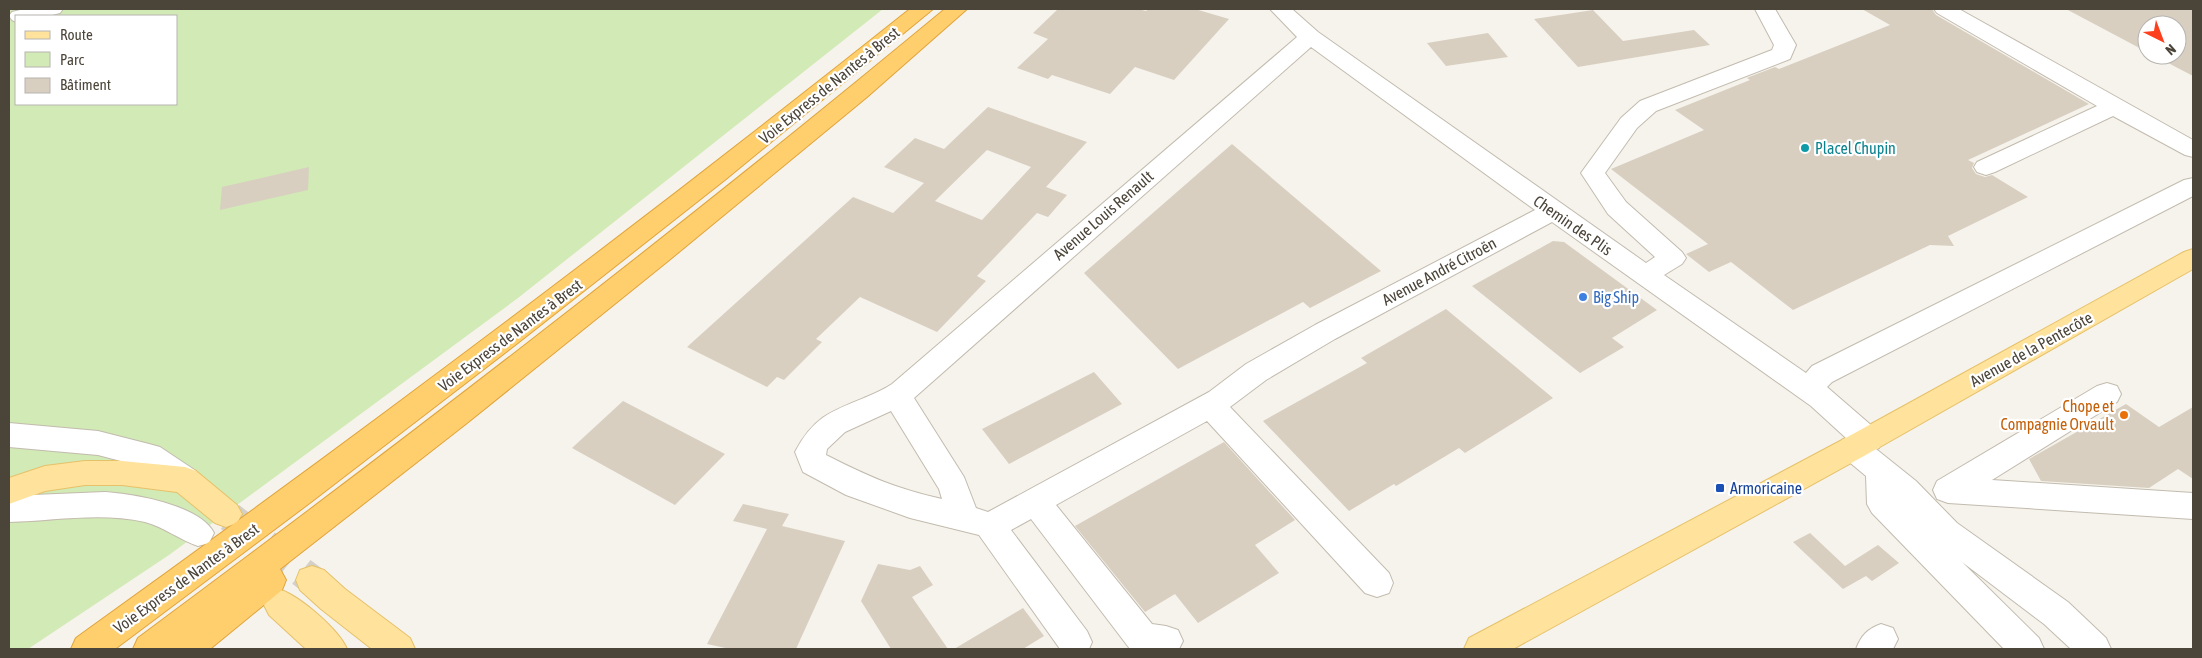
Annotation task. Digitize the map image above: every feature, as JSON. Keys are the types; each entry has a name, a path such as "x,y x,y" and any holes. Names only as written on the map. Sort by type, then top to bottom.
{"highway":[{"name":"Voie Express de Nantes à Brest","path":"88,649 470,366 704,186 923,9"},
{"name":"Voie Express de Nantes à Brest","path":"151,648 383,471 595,305 792,148 957,9"},
{"path":"185,649 364,504 383,471"}],"main road":[{"name":"Avenue de la Pentecôte","path":"1519,628 1860,444 2193,258"},
{"path":"9,491 45,480 85,473 122,473 185,480 226,514"},
{"path":"312,580 332,599 398,649"},
{"path":"281,605 330,649"},
{"path":"1469,649 1519,628"},
{"path":"1481,649 1519,628"}],"street":[{"path":"27,15 53,9"},
{"name":"Chemin des Plis","path":"1280,9 1310,37 1552,211 1808,388 1860,444 1881,471 1905,490 1946,532 2056,613 2094,649"},
{"path":"1645,275 1673,258 1617,208 1593,173 1629,124 1648,106 1782,54 1785,44 1765,9"},
{"path":"1944,9 2114,107 2193,150"},
{"name":"Avenue Louis Renault","path":"977,521 910,505 857,486 814,463 810,452 813,443 825,431 846,418 897,395 1102,215 1310,37"},
{"path":"1986,167 2114,107"},
{"path":"1808,388 1822,374 2193,186"},
{"name":"Avenue André Citroën","path":"977,521 1035,501 1210,405 1256,372 1325,332 1552,211"},
{"path":"1951,490 2107,394"},
{"path":"897,395 953,486 977,521 1075,642"},
{"path":"1210,405 1377,583"},
{"path":"9,435 98,443 149,456 185,480"},
{"path":"1881,471 1883,504 2026,649"},
{"path":"1905,490 1951,490 2193,506"},
{"path":"1035,501 1143,639 1166,641"},
{"path":"9,509 68,505 138,508 166,516 198,533"}],"green space":[{"path":"9,9 883,9 518,298 169,555 28,649 9,649"}],"building":[{"path":"1058,9 1138,9 1146,11 1149,9 1195,9 1229,19 1174,80 1135,67 1110,94 1052,75 1048,79 1017,68 1048,39 1033,33"},
{"name":"Placel Chupin","path":"1862,9 1932,9 1936,15 2089,104 1968,160 1974,163 1972,168 1976,174 1985,177 1992,175 2028,197 1948,236 1954,246 1930,245 1793,310 1731,262 1709,272 1686,254 1708,244 1611,169 1704,130 1675,110 1750,80 1747,78 1749,77 1775,67 1779,69 1890,25"},
{"path":"2066,9 2193,9 2193,76 2172,65 2187,65 2187,15 2137,15 2137,47"},
{"path":"1593,10 1623,41 1694,30 1710,45 1578,67 1534,19"},
{"path":"1488,33 1508,57 1446,66 1427,43"},
{"path":"988,107 1087,142 1046,187 1067,195 1048,217 1037,213 977,276 986,281 937,332 860,297 816,339 822,342 784,380 777,377 767,387 687,347 853,197 893,213 924,183 884,167 915,138 944,149","holes":["987,150 1031,167 982,220 935,201"]},
{"path":"1232,144 1381,271 1310,308 1303,302 1178,369 1084,273"},
{"path":"309,167 308,190 220,210 222,187"},
{"path":"1553,241 1564,242 1657,310 1612,338 1624,347 1580,373 1472,286"},
{"path":"1446,309 1553,398 1465,453 1459,448 1396,486 1394,484 1349,511 1263,421 1367,363 1361,358"},
{"path":"1094,372 1122,404 1009,464 982,429"},
{"path":"623,401 725,454 675,505 572,448"},
{"path":"2126,404 2159,427 2193,407 2193,479 2178,469 2149,488 2041,481 2029,459"},
{"path":"1224,442 1295,520 1255,545 1279,573 1198,623 1175,594 1145,612 1075,526"},
{"path":"743,504 789,514 782,526 845,541 796,649 730,649 707,644 767,529 733,521"},
{"path":"1810,533 1845,566 1878,545 1899,563 1872,581 1866,576 1843,589 1793,542"},
{"path":"878,564 910,570 920,566 933,585 912,597 948,649 891,649 861,601"},
{"path":"1023,608 1044,636 1023,649 954,649"}],"tunnel":[{"path":"230,517 312,580"}],"place":[{"name":"Placel Chupin","path":"1805,148"},
{"name":"Big Ship","path":"1583,297"},
{"name":"Chope et Compagnie Orvault","path":"2124,415"},
{"name":"Armoricaine","path":"1720,488"}]}
